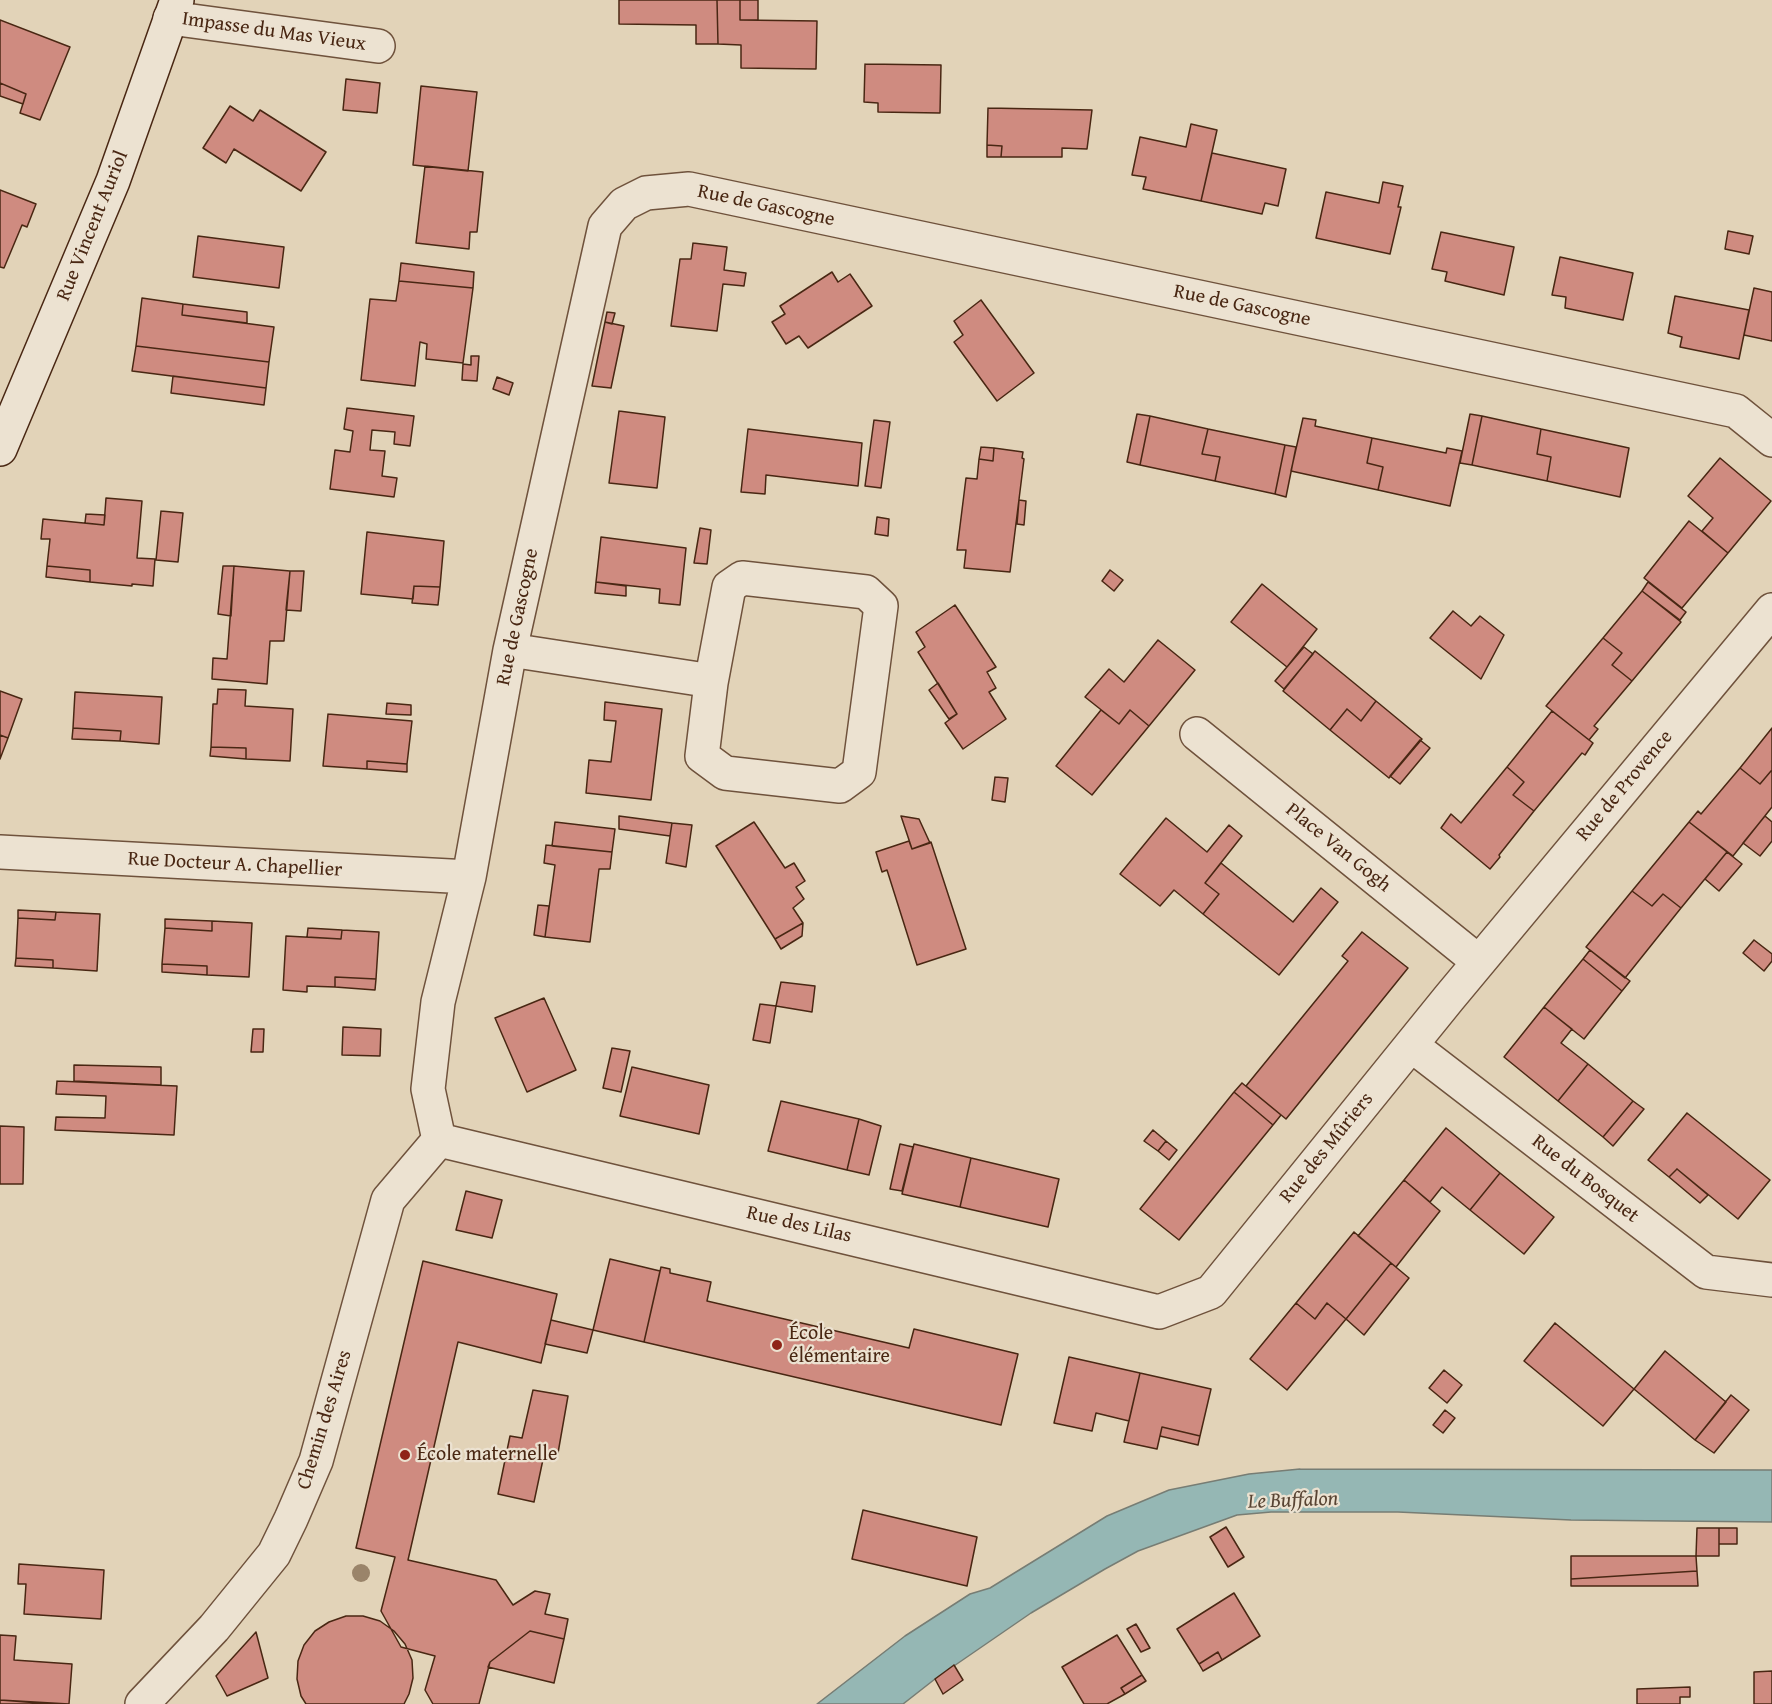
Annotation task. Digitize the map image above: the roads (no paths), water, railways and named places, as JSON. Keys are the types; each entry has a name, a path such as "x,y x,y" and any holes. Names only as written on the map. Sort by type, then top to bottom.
{"street":[{"name":"Impasse du Mas Vieux","path":"174,9 378,46"},
{"name":"Rue Vincent Auriol","path":"0,449 113,181 174,9"},
{"name":"Rue de Gascogne","path":"439,1140 428,1089 438,1002 469,877 510,651 604,226 624,204 646,193 689,189 1736,411 1772,440"},
{"path":"742,578 866,592 881,606 859,772 840,786 725,773 702,756 711,683 729,587 742,578"},
{"name":"Rue de Provence","path":"1479,962 1772,610"},
{"path":"510,651 699,679 711,683"},
{"name":"Place Van Gogh","path":"1197,734 1479,962"},
{"name":"Rue Docteur A. Chapellier","path":"0,852 469,877"},
{"name":"Rue des Mûriers","path":"1160,1312 1211,1292 1479,962"},
{"name":"Rue du Bosquet","path":"1411,1045 1706,1272 1772,1280"},
{"name":"Rue des Lilas","path":"439,1140 1160,1312"},
{"name":"Chemin des Aires","path":"142,1704 214,1628 274,1554 316,1461 388,1200 439,1140"}],"water":[{"name":"Le Buffalon","path":"1300,1469 1772,1470 1772,1522 1571,1520 1398,1512 1271,1512 1237,1515 1138,1551 1105,1569 1031,1613 935,1679 903,1704 817,1704 905,1636 970,1594 990,1588 1107,1516 1169,1490 1249,1474"}],"place":[{"name":"École élémentaire","path":"777,1345"},
{"name":"École maternelle","path":"405,1455"}]}
